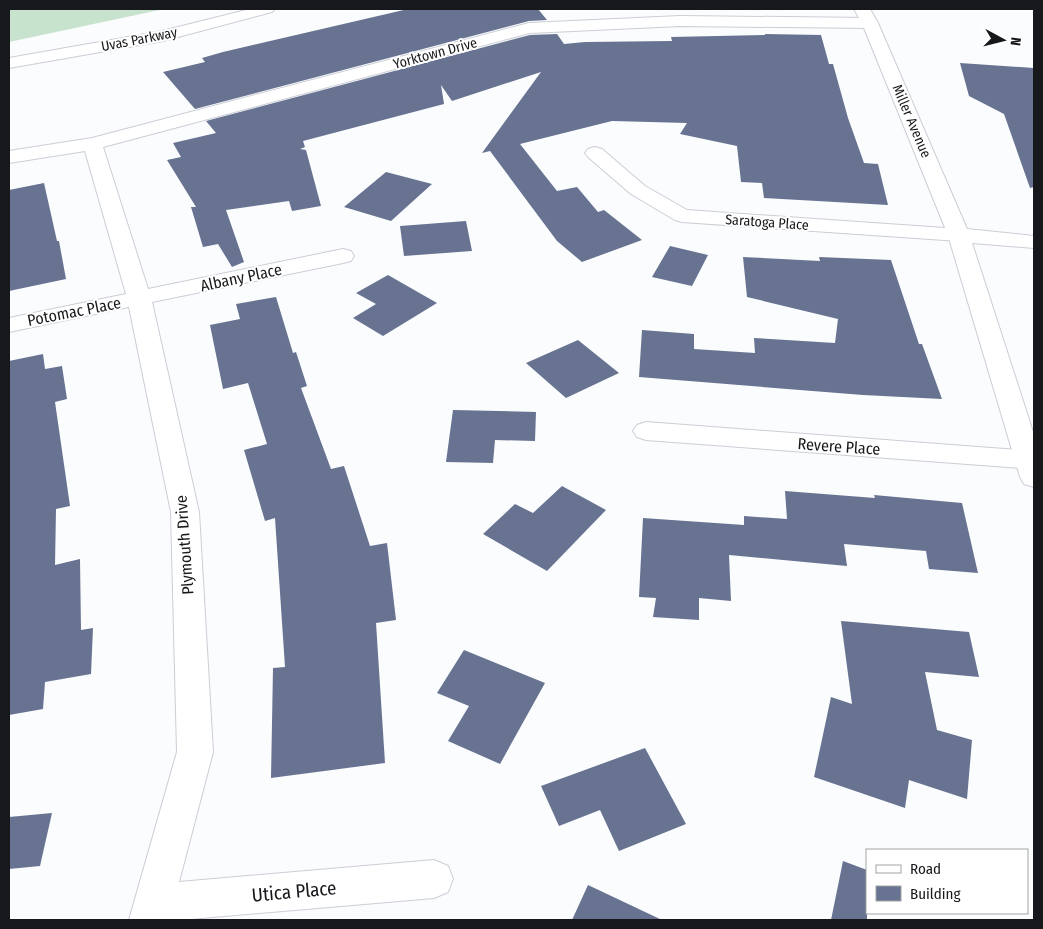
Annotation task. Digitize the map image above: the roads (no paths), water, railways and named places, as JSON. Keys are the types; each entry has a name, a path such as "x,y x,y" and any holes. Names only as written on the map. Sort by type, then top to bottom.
{"street":[{"name":"Uvas Parkway","path":"9,63 163,36 267,9"},
{"name":"Yorktown Drive","path":"9,157 93,144 529,28 676,15 866,16"},
{"name":"Miller Avenue","path":"866,16 959,235 1033,469"},
{"name":"Plymouth Drive","path":"93,144 139,298 185,512 195,752 152,911"},
{"name":"Saratoga Place","path":"595,153 638,190 682,216 959,235"},
{"path":"959,235 1034,242"},
{"name":"Albany Place","path":"139,298 344,256"},
{"name":"Potomac Place","path":"9,324 139,298"},
{"name":"Revere Place","path":"646,431 1033,469"},
{"name":"Utica Place","path":"152,911 434,878"}]}
